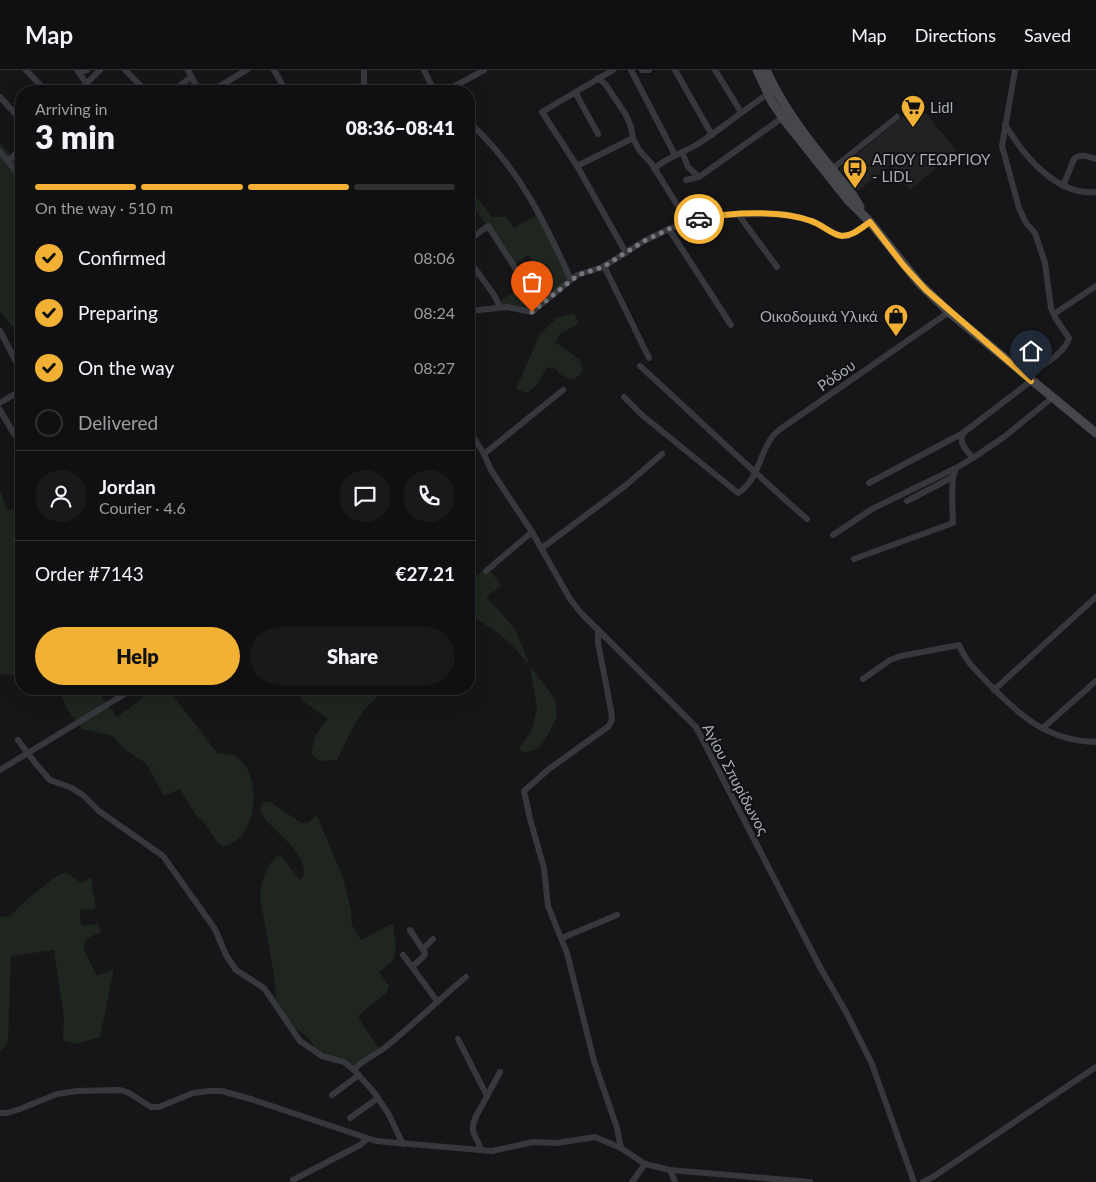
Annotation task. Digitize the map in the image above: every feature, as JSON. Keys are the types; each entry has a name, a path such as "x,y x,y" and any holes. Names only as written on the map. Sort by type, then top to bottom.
{"main road":[{"path":"757,70 782,118 847,199 870,222"},
{"path":"766,70 785,108 853,195 870,222 911,274 950,312 1096,433"}],"street":[{"path":"26,70 40,85"},
{"path":"88,70 99,71 87,84 78,71 88,70"},
{"path":"124,70 140,85"},
{"path":"221,85 247,70"},
{"path":"274,70 283,85"},
{"path":"364,70 366,85"},
{"path":"424,70 431,85"},
{"path":"457,85 484,70"},
{"path":"613,70 542,112 577,166 626,253"},
{"path":"631,70 675,155"},
{"path":"642,70 649,70"},
{"path":"675,70 712,135"},
{"path":"715,70 741,112"},
{"path":"869,483 963,433 1068,344 1069,338 1054,314 1050,302 1045,263 1035,233 1026,223 1019,208 1002,146 1004,124 1015,70"},
{"path":"178,85 189,73 196,85"},
{"path":"598,78 606,85 626,116 633,138 643,156 654,169 688,222"},
{"path":"575,92 598,134"},
{"path":"654,169 712,135 768,94"},
{"path":"0,97 15,113"},
{"path":"832,169 896,117"},
{"path":"686,180 699,177 782,118"},
{"path":"1004,124 1019,148 1039,168 1063,186 1080,193 1096,192"},
{"path":"475,128 506,162 542,216 571,280"},
{"path":"577,166 633,138"},
{"path":"0,152 15,170"},
{"path":"682,152 688,167 699,177"},
{"path":"8,161 15,155"},
{"path":"1063,186 1074,159 1081,155 1096,159"},
{"path":"738,214 777,267"},
{"path":"475,310 500,307 532,312 578,275 604,266 669,229 688,222 718,215 784,214 797,216 812,221 832,233 842,236 853,234 870,222"},
{"path":"475,236 488,226 519,274"},
{"path":"669,229 730,325"},
{"path":"604,266 649,358"},
{"path":"475,268 500,307"},
{"path":"1054,314 1096,286"},
{"name":"Ρόδου","path":"624,397 642,415 717,475 734,492 738,493 750,483 770,437 778,430 950,312"},
{"path":"0,331 15,360"},
{"path":"640,366 755,474 807,519"},
{"path":"484,454 563,390"},
{"path":"0,403 15,394"},
{"path":"833,535 872,509 973,458 1004,437 1052,398"},
{"path":"0,410 14,434"},
{"path":"963,433 961,442 973,458"},
{"name":"Αγίου Σπυρίδωνος","path":"475,440 491,470 542,548 570,599 696,727 872,1064 914,1182"},
{"path":"542,548 625,486 662,454"},
{"path":"854,559 953,523 953,477 956,468"},
{"path":"907,501 953,477"},
{"path":"486,571 532,532"},
{"path":"994,690 1096,597"},
{"path":"598,629 598,643 612,710 612,719 609,726 549,769 524,792 544,868 548,906 562,938 594,1062 619,1134 621,1148"},
{"path":"863,679 890,660 901,656 959,645 966,661 1018,713 1063,737 1096,742"},
{"path":"1043,728 1096,681"},
{"path":"0,770 123,695"},
{"path":"18,740 50,780 72,788 99,810 159,851 215,929 236,970 264,988 300,1041 322,1056 344,1062 356,1072 388,1113 403,1144"},
{"path":"562,938 617,915"},
{"path":"410,930 425,953 412,967"},
{"path":"423,949 434,939"},
{"path":"403,955 437,1001"},
{"path":"332,1095 356,1072 357,1066 390,1043 466,976"},
{"path":"458,1039 488,1096"},
{"path":"923,1182 933,1178 1096,1067"},
{"path":"480,1150 472,1129 473,1124 500,1072"},
{"path":"0,1114 7,1114 57,1094 77,1091 120,1090 129,1093 151,1107 172,1103 193,1093 210,1090 222,1091 254,1100 376,1142 492,1151 532,1142 558,1143 595,1137 621,1148 645,1164 670,1170 810,1182"},
{"path":"350,1118 378,1098"},
{"path":"293,1180 360,1145 367,1139"},
{"path":"632,1182 645,1164"},
{"path":"670,1170 675,1182"}],"shaded area":[{"name":"Lidl","path":"918,104 957,151 910,190 890,165 858,191 839,169"},
{"path":"0,142 15,161 15,329 0,312"},
{"path":"478,198 492,217 506,217 514,228 536,215 545,229 568,279 528,309 502,304 501,300 526,284 520,275 534,265 528,255 514,265 499,241 475,210 475,200"},
{"path":"574,313 579,323 560,334 555,342 580,360 583,371 574,380 561,375 554,367 547,368 536,386 527,393 516,389 540,334 558,317"},
{"path":"0,490 7,510 15,509 15,674 0,674"},
{"path":"487,567 501,585 486,598 516,631 530,666 511,644 497,632 475,618 475,577"},
{"path":"530,666 555,699 557,716 539,748 524,753 519,749 532,730 537,708"},
{"path":"61,695 100,695 117,717 143,698 141,695 173,695 218,754 233,755 244,764 251,778 254,795 252,812 246,828 237,840 223,846 218,843 205,824 196,815 180,789 164,796 146,763 125,750 113,736 82,729 68,710"},
{"path":"299,695 379,695 366,707 360,716 337,760 319,761 311,753 316,734 328,719 303,701"},
{"path":"263,802 270,802 301,823 309,822 315,816 318,818 343,877 351,911 352,925 361,940 393,923 396,947 393,961 379,972 389,986 386,993 359,1015 359,1019 380,1050 354,1065 316,1050 310,1040 291,1024 276,999 274,974 260,898 261,886 267,869 278,855 282,857 299,879 302,879 304,870 296,852 260,811"},
{"path":"66,872 81,883 92,877 95,909 80,910 81,926 98,924 101,932 86,939 83,948 97,976 114,969 100,1037 77,1044 63,1041 64,1018 54,950 11,956 8,1040 5,1047 0,1051 0,917 10,916 55,877"}],"way so far":[{"path":"532,312 578,275 603,267 644,241 669,229 699,219"}],"place":[{"name":"Lidl","path":"913,128"},
{"name":"ΑΓΙΟΥ ΓΕΩΡΓΙΟΥ - LIDL","path":"855,189"},
{"name":"Οικοδομικά Υλικά","path":"896,337"}],"route":[{"path":"699,219 718,215 784,214 812,221 832,233 842,236 853,234 870,222 904,266 943,307 1031,381"}]}
